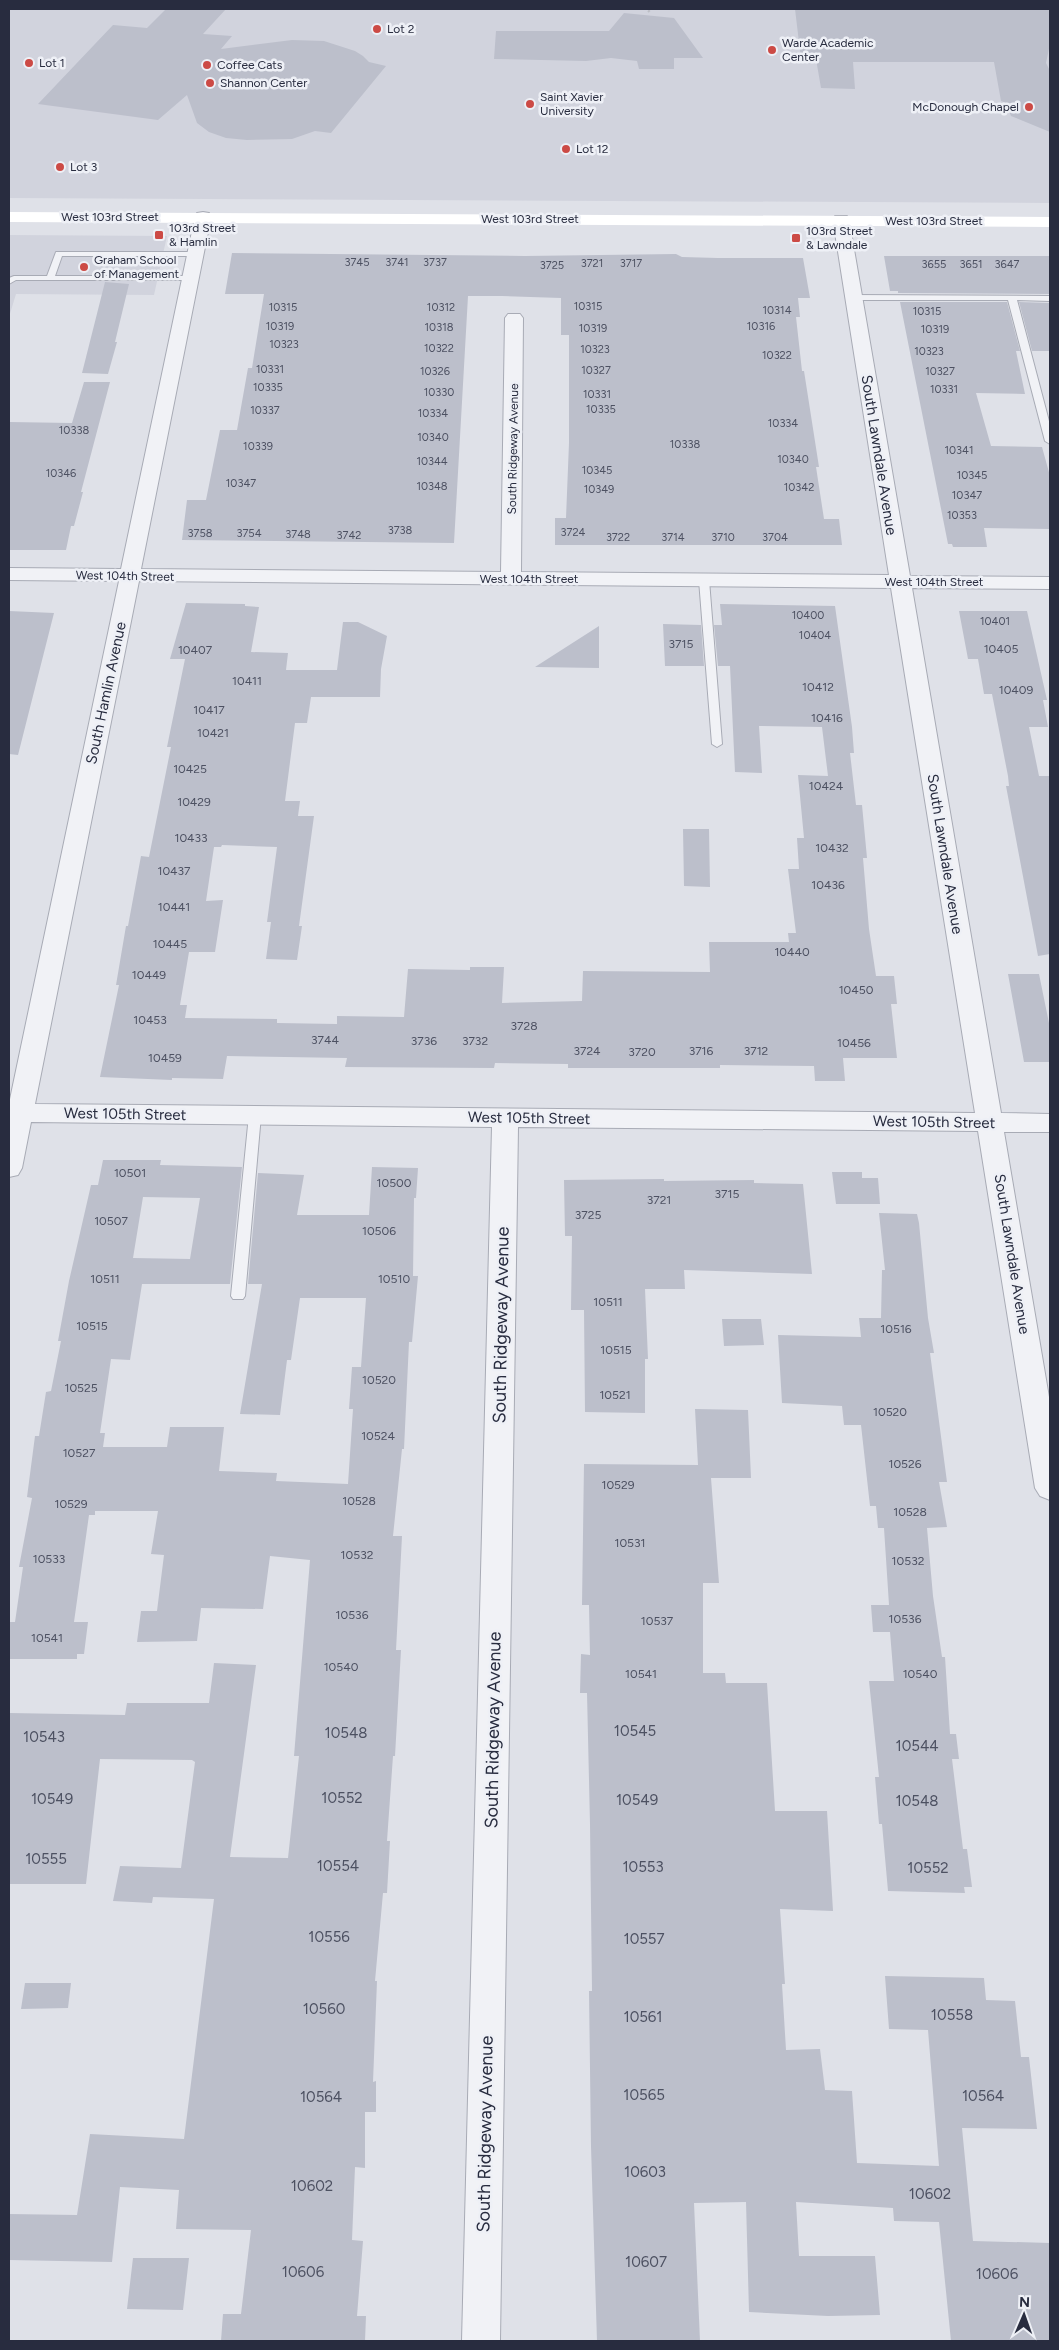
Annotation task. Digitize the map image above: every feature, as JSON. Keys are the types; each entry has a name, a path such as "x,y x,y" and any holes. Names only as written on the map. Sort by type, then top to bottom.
{"main road":[{"name":"West 103rd Street","path":"9,217 1050,222"}],"street":[{"name":"South Hamlin Avenue","path":"9,1168 14,1113 130,576 203,217"},
{"name":"South Lawndale Avenue","path":"841,220 1050,1488"},
{"name":"South Ridgeway Avenue","path":"511,579 514,318"},
{"name":"West 104th Street","path":"9,574 1050,583"},
{"name":"West 105th Street","path":"14,1113 1050,1123"},
{"name":"South Ridgeway Avenue","path":"481,2341 505,1118"}],"lane":[{"path":"50,278 59,254 195,254"},
{"path":"9,282 14,278 190,278"},
{"path":"853,297 1050,298"},
{"path":"1012,298 1050,441"},
{"path":"704,580 717,744"},
{"path":"238,1296 255,1115"}],"shaded area":[{"name":"Saint Xavier University","path":"9,9 1050,9 1050,203 9,198"},
{"name":"Graham School of Management","path":"9,235 167,236 154,295 16,294 9,317"}],"building":[{"name":"Shannon Center","path":"166,9 226,9 203,34 232,36 221,49 292,40 324,41 355,51 369,62 386,66 331,133 315,131 292,139 247,140 226,138 209,132 197,123 187,95 158,120 38,104 113,25 147,28"},
{"name":"Warde Academic Center","path":"795,9 1050,9 1050,44 1046,63 1050,71 1050,132 1011,116 1006,103 1001,101 994,62 853,62 855,89 821,88 816,59 801,59"},
{"path":"624,13 674,18 703,58 674,58 674,69 639,69 637,61 611,58 586,61 494,59 496,31 609,31"},
{"path":"232,253 525,256 676,254 682,257 803,258 810,298 798,298 800,317 796,317 802,371 804,371 819,467 816,467 824,519 839,519 842,545 555,545 555,518 566,518 569,443 569,335 561,335 561,298 502,296 468,296 454,543 182,540 187,500 206,500 220,430 237,430 248,368 252,368 264,294 225,294"},
{"path":"884,256 1050,256 1050,294 898,293 898,291 890,291"},
{"path":"105,282 129,284 115,342 117,342 108,374 82,373"},
{"path":"900,302 1007,302 1020,351 1016,351 1025,394 976,393 991,446 1042,447 1050,476 1050,529 984,528 987,547 953,547 952,544 948,544"},
{"path":"1019,302 1050,303 1050,351 1032,351"},
{"path":"84,382 110,382 81,492 83,492 74,526 71,526 66,550 9,550 9,422 72,423"},
{"path":"186,603 245,604 245,606 259,607 251,652 288,653 286,670 337,670 343,622 358,622 387,636 381,669 380,697 311,697 307,723 295,723 285,801 300,801 298,816 314,816 299,926 302,926 297,960 266,959 271,922 267,922 277,847 222,845 221,847 214,847 206,901 223,900 215,952 189,952 180,1005 187,1005 185,1018 277,1019 277,1023 337,1024 337,1016 404,1017 408,969 470,970 470,967 504,967 502,1003 582,1001 583,971 710,972 709,942 789,942 788,933 796,933 788,869 799,869 797,838 804,838 798,775 828,776 822,727 759,726 762,773 735,772 730,666 718,666 714,625 722,625 720,604 835,606 852,727 854,753 850,753 856,805 862,805 867,858 863,858 869,929 876,976 894,976 897,1004 891,1004 897,1058 843,1058 845,1081 815,1081 814,1066 720,1065 720,1068 568,1068 568,1064 495,1063 494,1068 345,1067 347,1058 227,1056 223,1079 172,1078 172,1080 100,1077 119,985 116,985 126,926 128,926 141,856 149,857 171,747 167,747 185,659 170,659"},
{"path":"9,611 54,613 18,755 9,754"},
{"path":"959,611 1027,611 1047,700 1043,700 1048,727 1029,727 1039,776 1050,776 1050,954 1038,956 1006,786 1009,786 1008,776 992,694 984,694 978,659 968,659"},
{"path":"663,624 701,625 704,666 665,666"},
{"path":"599,626 599,668 535,667"},
{"path":"683,829 709,829 710,887 684,886"},
{"path":"1008,974 1039,974 1050,1028 1050,1062 1024,1062"},
{"path":"103,1160 161,1160 160,1165 242,1167 230,1284 142,1284 130,1360 111,1359 100,1433 105,1433 103,1447 167,1447 170,1427 224,1427 219,1471 277,1473 276,1481 348,1484 353,1409 349,1409 352,1367 361,1367 366,1298 300,1298 291,1360 287,1360 280,1415 240,1414 262,1284 248,1284 258,1173 304,1175 297,1215 369,1215 372,1167 418,1168 416,1198 414,1198 413,1276 418,1276 412,1342 409,1342 404,1449 402,1449 393,1536 402,1536 396,1650 401,1650 395,1756 393,1756 387,1841 390,1841 387,1893 383,1893 375,1981 377,1981 373,2082 376,2081 376,2112 365,2112 365,2168 355,2167 352,2240 363,2241 357,2316 366,2316 365,2341 221,2341 223,2314 241,2314 251,2230 176,2229 179,2190 120,2187 112,2262 9,2260 9,2214 77,2215 90,2134 184,2139 214,1899 153,1897 152,1903 113,1901 120,1866 181,1868 195,1762 192,1760 100,1759 86,1884 9,1884 9,1713 125,1715 127,1703 209,1703 214,1663 256,1665 230,1857 288,1858 299,1756 294,1756 310,1560 270,1556 263,1609 201,1608 197,1641 137,1642 141,1611 157,1611 164,1555 151,1554 158,1511 95,1511 95,1515 89,1515 74,1622 88,1622 84,1654 77,1654 77,1659 9,1659 9,1622 15,1622 23,1567 19,1567 32,1498 27,1497 35,1436 39,1436 46,1392 51,1391 61,1341 58,1341 69,1281 91,1185 98,1185","holes":["143,1197 200,1198 190,1259 133,1258"]},
{"path":"832,1172 862,1172 862,1178 878,1178 880,1204 836,1204"},
{"path":"664,1179 664,1181 754,1180 754,1183 803,1184 812,1274 684,1270 685,1289 645,1289 648,1359 645,1359 645,1413 585,1412 584,1310 571,1310 572,1236 565,1236 564,1180"},
{"path":"879,1213 917,1214 919,1223 928,1318 934,1353 930,1353 947,1482 939,1482 947,1527 927,1528 933,1596 942,1657 945,1657 950,1734 956,1734 959,1759 952,1759 963,1849 967,1849 972,1887 964,1887 965,1893 888,1891 882,1824 879,1824 875,1777 879,1777 869,1681 894,1681 890,1632 873,1632 871,1605 889,1605 884,1528 878,1528 876,1506 870,1506 861,1425 844,1425 842,1406 782,1403 778,1335 861,1337 859,1318 881,1318 882,1270 885,1270"},
{"path":"722,1319 761,1319 764,1345 724,1346"},
{"path":"695,1409 748,1410 751,1478 711,1478 719,1583 703,1583 703,1673 725,1673 726,1683 767,1683 775,1811 827,1811 833,1911 780,1909 785,1984 782,1984 786,2050 820,2049 825,2090 852,2091 857,2163 939,2166 928,2030 889,2029 885,1976 984,1978 986,2000 1015,2001 1021,2057 1029,2057 1037,2129 962,2128 973,2241 1050,2243 1050,2341 951,2341 939,2222 894,2221 893,2208 796,2202 799,2256 875,2256 880,2315 828,2316 749,2312 746,2202 694,2203 700,2341 597,2341 591,2146 589,1991 592,1991 587,1693 580,1693 581,1654 590,1655 589,1605 582,1605 584,1464 698,1465"},
{"path":"25,1983 71,1983 68,2008 21,2009"},
{"path":"133,2258 189,2258 183,2310 127,2309"}],"place":[{"name":"Lot 2","path":"377,29"},
{"name":"Warde Academic Center","path":"772,50"},
{"name":"Lot 1","path":"29,63"},
{"name":"Coffee Cats","path":"207,65"},
{"name":"Shannon Center","path":"210,83"},
{"name":"Saint Xavier University","path":"530,104"},
{"name":"McDonough Chapel","path":"1029,107"},
{"name":"Lot 12","path":"566,149"},
{"name":"Lot 3","path":"60,167"},
{"name":"103rd Street & Hamlin","path":"159,235"},
{"name":"103rd Street & Lawndale","path":"796,238"},
{"name":"Graham School of Management","path":"84,267"}]}
